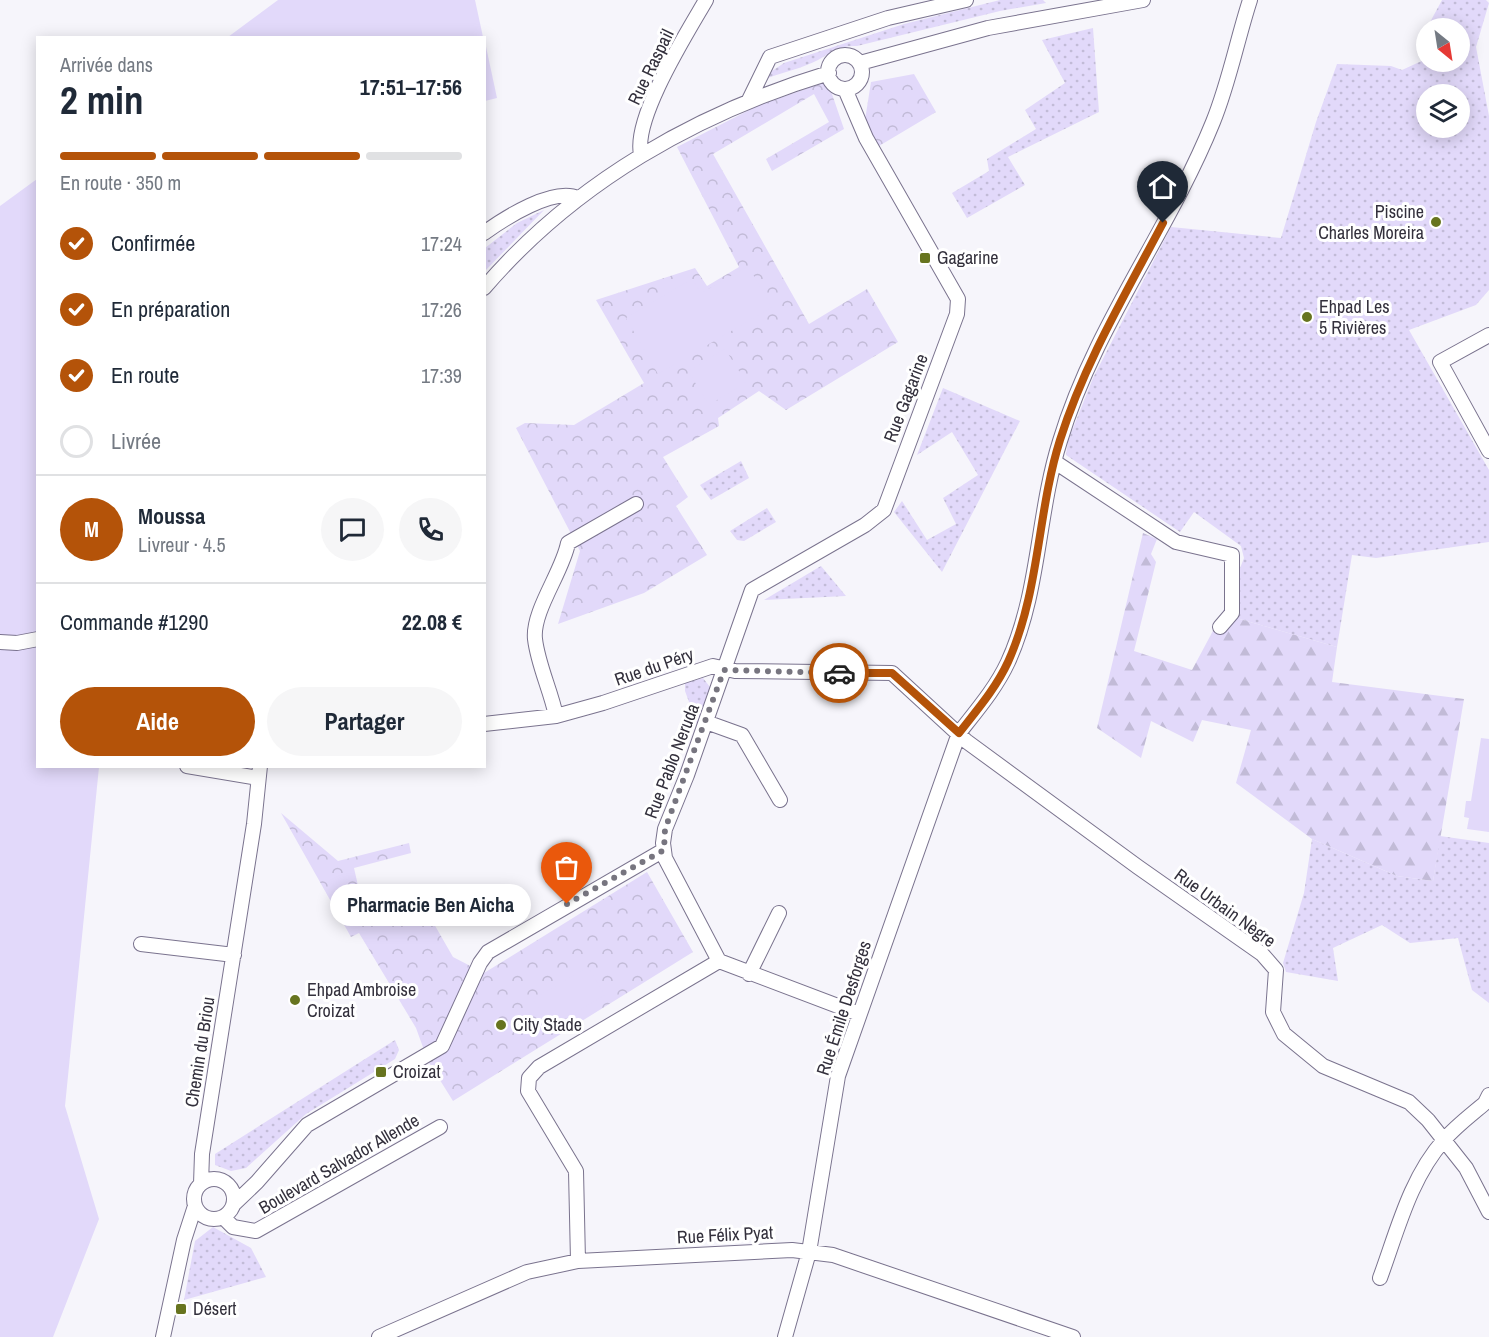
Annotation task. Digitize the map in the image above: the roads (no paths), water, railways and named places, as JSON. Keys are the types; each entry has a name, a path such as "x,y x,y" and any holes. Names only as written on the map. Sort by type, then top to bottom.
{"street":[{"name":"Rue Raspail","path":"641,154 639,145 647,112 706,0"},
{"path":"749,100 771,57 888,18 966,0"},
{"path":"1067,0 1077,10"},
{"path":"860,63 988,28 1077,10 1143,0"},
{"name":"Rue Émile Desforges","path":"785,1337 809,1252 838,1076 859,1014 959,733 990,694 1008,663 1018,635 1029,600 1060,441 1098,346 1214,121 1250,0"},
{"path":"838,57 852,57 860,63 861,79 854,86 845,89 832,82 829,73 831,64 838,57"},
{"path":"486,286 511,257 578,198 641,154 749,100 829,73"},
{"name":"Rue Gagarine","path":"724,670 752,590 865,525 884,510 957,314 958,299 866,138 845,89"},
{"path":"486,232 506,217 558,195 570,194 578,198"},
{"path":"1489,335 1440,362 1489,451"},
{"path":"1055,462 1176,542 1232,555 1232,613 1220,627"},
{"path":"556,716 535,638 544,601 566,554 568,543 636,504"},
{"path":"0,642 17,643 36,639"},
{"name":"Rue du Péry","path":"486,724 556,716 603,703 713,666 724,670 892,673 959,733"},
{"name":"Rue Pablo Neruda","path":"664,850 665,829 724,670"},
{"path":"706,722 742,735 780,800"},
{"name":"Rue Urbain Nègre","path":"959,733 966,741 1137,867 1262,954 1276,970 1273,1012 1284,1034 1323,1066 1409,1102 1444,1139 1466,1168 1489,1212"},
{"name":"Chemin du Briou","path":"207,1181 202,1155 254,824 259,772 211,768"},
{"path":"257,1182 307,1125 442,1046 480,963 488,952 664,850 665,858 719,961 859,1014"},
{"path":"749,974 779,914"},
{"path":"141,944 234,955"},
{"path":"578,1261 576,1171 528,1091 529,1078 539,1067 719,961"},
{"path":"1380,1278 1412,1191 1444,1139 1485,1102 1489,1095"},
{"name":"Boulevard Salvador Allende","path":"224,1217 233,1227 256,1231 440,1127"},
{"path":"207,1181 228,1185 232,1190 234,1204 224,1217 210,1219 199,1212 194,1194 207,1181"},
{"name":"Boulevard Salvador Allende","path":"228,1185 257,1182"},
{"name":"Boulevard Salvador Allende","path":"234,1204 257,1182"},
{"path":"163,1337 184,1240 199,1212"},
{"name":"Rue Félix Pyat","path":"379,1337 527,1272 578,1261 792,1250 833,1255 1074,1337"}],"place":[{"name":"Piscine Charles Moreira","path":"1436,222"},
{"name":"Gagarine","path":"925,258"},
{"name":"Ehpad Les 5 Rivières","path":"1307,317"},
{"name":"Pharmacie Ben Aicha","path":"567,904"},
{"name":"Ehpad Ambroise Croizat","path":"295,1000"},
{"name":"City Stade","path":"501,1025"},
{"name":"Croizat","path":"381,1072"},
{"name":"Désert","path":"181,1309"}]}
